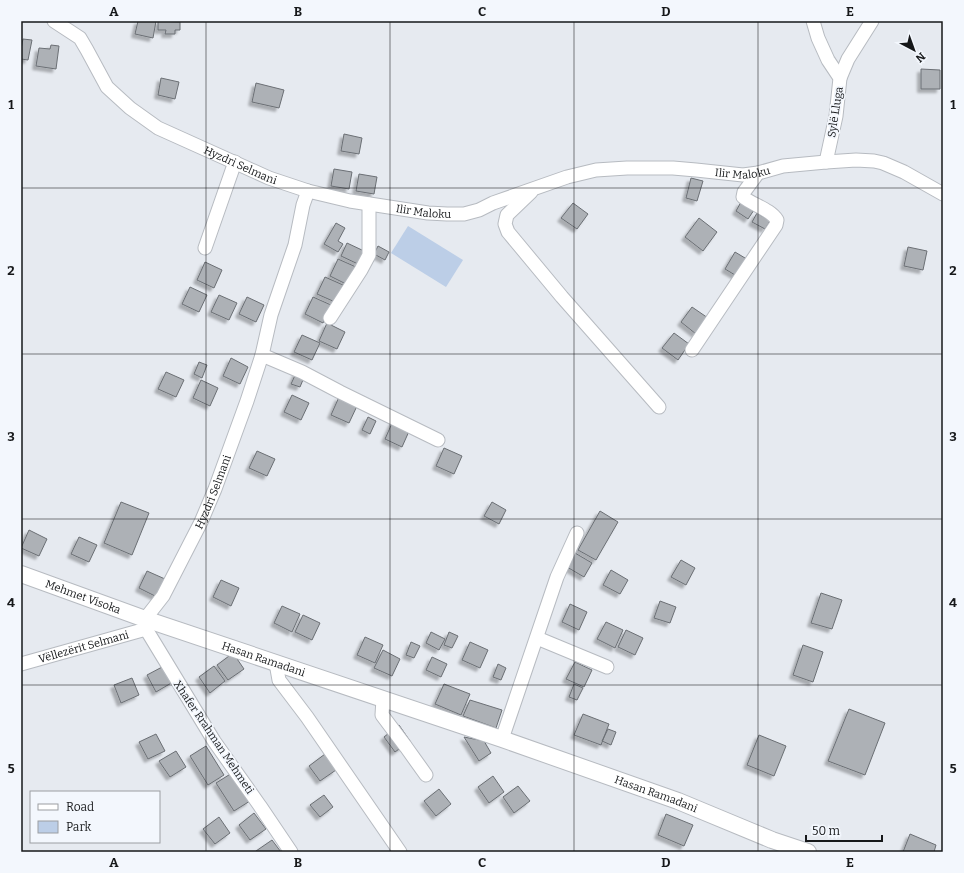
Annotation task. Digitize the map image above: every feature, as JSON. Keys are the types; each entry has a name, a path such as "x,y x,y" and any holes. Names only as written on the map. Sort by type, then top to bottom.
{"main road":[{"name":"Mehmet Visoka","path":"21,574 102,603 145,624"},
{"name":"Hasan Ramadani","path":"145,624 276,663 502,739 678,801 776,846 808,852"}],"street":[{"name":"Hyzdri Selmani","path":"54,21 80,38 107,87 130,108 158,128 269,178 308,191 303,205 295,245 271,315 262,355 215,489 201,522 163,596 145,624"},
{"name":"Sylë Lluga","path":"813,21 818,38 828,60 840,78 836,116 826,162"},
{"path":"840,78 848,59 872,21"},
{"name":"Ilir Maloku","path":"308,191 350,201 428,213 464,214 582,173 612,168 680,169 743,175 758,173 783,166 856,160 883,163 904,172 943,194"},
{"path":"204,248 235,162"},
{"path":"692,350 776,225 777,220 774,215 749,202 743,197 744,192 758,173"},
{"name":"Ilir Maloku","path":"536,188 507,215 505,224 508,232 562,298 659,407"},
{"path":"330,318 369,255 369,204"},
{"path":"262,355 302,372 438,440"},
{"path":"502,739 557,577 577,533"},
{"name":"Vëllezërit Selmani","path":"21,664 145,624"},
{"name":"Xhafer Rrahman Mehmeti","path":"145,624 214,741 291,852"},
{"path":"537,638 607,667"},
{"path":"276,663 280,680 400,852"},
{"path":"382,699 382,715 426,775"}],"green space":[{"path":"408,226 463,260 446,287 391,253"}],"building":[{"path":"138,21 156,21 153,38 135,34"},
{"path":"158,21 180,22 180,30 175,30 175,34 165,34 166,30 158,30"},
{"path":"23,39 32,40 28,60 21,59"},
{"path":"51,45 59,46 56,69 36,66 39,48 50,49"},
{"path":"921,69 940,70 940,89 921,89"},
{"path":"161,78 179,82 175,99 158,95"},
{"path":"256,83 284,90 279,108 252,102"},
{"path":"344,134 362,138 359,154 341,151"},
{"path":"334,169 352,172 349,189 331,186"},
{"path":"359,174 377,177 374,194 356,191"},
{"path":"691,178 703,181 697,201 686,198"},
{"path":"741,202 754,210 748,219 736,211"},
{"path":"573,203 588,214 577,229 561,218"},
{"path":"757,213 770,221 765,229 752,222"},
{"path":"699,218 717,232 703,251 685,237"},
{"path":"336,223 345,228 338,241 343,244 338,252 324,244"},
{"path":"347,243 364,251 358,264 341,256"},
{"path":"378,246 389,252 385,260 374,254"},
{"path":"908,247 927,251 923,270 904,266"},
{"path":"735,252 750,261 740,278 725,269"},
{"path":"338,259 356,267 348,285 330,276"},
{"path":"205,262 222,270 214,288 197,280"},
{"path":"325,277 343,285 335,302 317,294"},
{"path":"190,287 207,295 199,312 182,304"},
{"path":"219,295 237,303 229,320 211,312"},
{"path":"247,297 264,305 256,322 239,314"},
{"path":"313,297 331,305 323,323 305,314"},
{"path":"692,307 708,318 696,334 681,322"},
{"path":"327,323 345,332 337,349 319,341"},
{"path":"674,333 689,344 678,360 662,348"},
{"path":"302,335 320,343 312,360 294,352"},
{"path":"231,358 248,367 240,384 223,376"},
{"path":"199,362 207,365 202,378 194,374"},
{"path":"297,371 305,375 300,387 291,384"},
{"path":"166,372 184,380 176,397 158,389"},
{"path":"201,380 218,388 210,406 193,398"},
{"path":"292,395 309,403 301,420 284,412"},
{"path":"339,397 357,406 349,423 331,415"},
{"path":"368,417 376,421 370,434 362,430"},
{"path":"393,421 410,429 402,447 385,439"},
{"path":"444,448 462,456 454,474 436,466"},
{"path":"257,451 275,459 267,476 249,468"},
{"path":"121,502 149,513 132,555 104,543"},
{"path":"492,502 506,510 499,524 484,516"},
{"path":"600,511 618,522 596,560 578,550"},
{"path":"29,530 47,539 39,556 21,548"},
{"path":"79,537 97,545 89,562 71,554"},
{"path":"575,553 592,563 584,577 567,567"},
{"path":"681,560 695,568 686,585 671,577"},
{"path":"611,570 628,580 620,594 603,585"},
{"path":"147,571 165,579 157,597 139,588"},
{"path":"221,580 239,588 231,606 213,597"},
{"path":"821,593 842,600 832,629 811,623"},
{"path":"660,601 676,607 670,623 654,618"},
{"path":"570,604 587,612 579,630 562,622"},
{"path":"282,606 300,614 292,632 274,623"},
{"path":"303,615 320,623 312,640 295,632"},
{"path":"606,622 623,630 615,648 597,639"},
{"path":"626,630 643,638 635,655 618,647"},
{"path":"431,632 445,639 439,650 426,643"},
{"path":"449,632 458,636 452,648 444,645"},
{"path":"365,637 383,645 375,663 357,655"},
{"path":"411,642 420,646 414,658 406,655"},
{"path":"470,642 488,650 480,668 462,660"},
{"path":"803,645 823,652 813,682 793,675"},
{"path":"383,650 400,659 392,676 374,668"},
{"path":"233,653 244,669 228,680 217,665"},
{"path":"432,657 447,664 441,677 426,670"},
{"path":"575,662 592,670 584,687 566,679"},
{"path":"498,664 506,668 501,680 493,677"},
{"path":"164,666 173,682 156,692 147,675"},
{"path":"214,666 225,681 210,693 199,677"},
{"path":"132,678 139,695 121,703 114,685"},
{"path":"444,684 470,694 461,715 435,704"},
{"path":"574,684 583,688 577,700 569,697"},
{"path":"470,700 502,710 496,728 463,716"},
{"path":"849,709 885,723 865,775 828,761"},
{"path":"583,714 609,724 601,745 574,735"},
{"path":"399,725 410,741 395,752 384,737"},
{"path":"608,729 616,732 611,745 602,741"},
{"path":"156,734 165,751 148,759 139,742"},
{"path":"759,735 786,746 774,776 747,765"},
{"path":"464,737 484,741 491,753 479,761"},
{"path":"206,746 224,775 208,785 190,756"},
{"path":"176,751 186,767 170,777 159,761"},
{"path":"325,754 336,770 320,781 309,766"},
{"path":"232,773 250,801 234,811 216,783"},
{"path":"493,776 504,792 489,803 478,787"},
{"path":"518,786 530,801 514,813 503,797"},
{"path":"439,789 451,804 436,816 424,801"},
{"path":"324,795 333,807 320,817 310,805"},
{"path":"254,813 266,829 250,840 239,825"},
{"path":"666,814 693,825 684,846 658,835"},
{"path":"219,817 230,833 215,844 203,829"},
{"path":"910,834 936,845 934,852 903,852"},
{"path":"272,840 281,852 256,851"}]}
